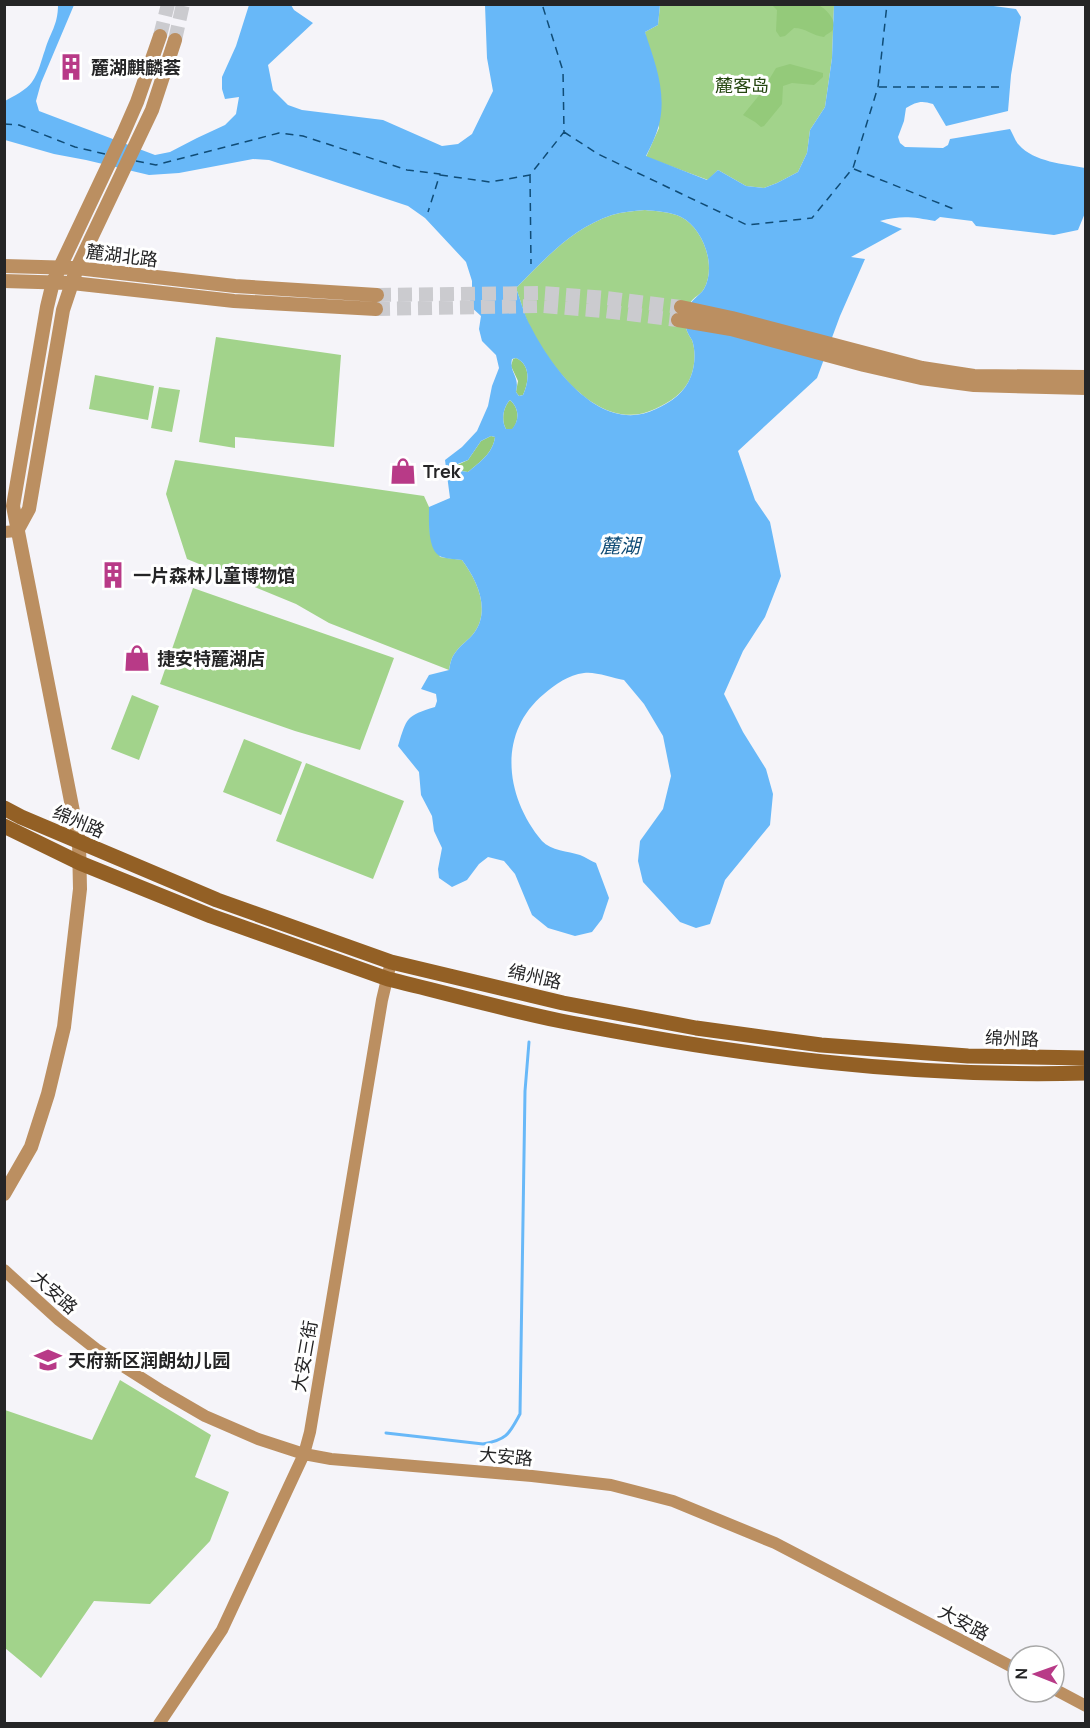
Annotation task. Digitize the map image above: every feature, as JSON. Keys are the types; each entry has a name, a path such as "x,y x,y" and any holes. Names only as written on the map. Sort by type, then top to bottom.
{"main road":[{"name":"绵州路","path":"4,807 21,817 217,900 392,962 563,1003 696,1028 843,1047 968,1056 1086,1058"},
{"name":"绵州路","path":"4,826 80,863 211,916 362,971 560,1020 694,1044 821,1062 966,1072 1086,1073"}],"street":[{"path":"4,1194 31,1147 48,1094 64,1027 80,889 79,842 11,532 13,506 53,282 137,102 159,36"},
{"path":"11,532 29,509 63,310 77,268 152,110 175,40"},
{"name":"麓湖北路","path":"4,266 77,268 376,302 234,301 72,283"},
{"path":"4,281 72,283"},
{"path":"680,314 732,318 921,378 975,385 1086,388"},
{"path":"866,359 974,375 1086,377"},
{"name":"大安三街","path":"159,1724 222,1630 304,1454 312,1420 382,1000 392,962"},
{"name":"大安路","path":"4,1270 87,1342 162,1391 206,1416 258,1439 304,1454 331,1459 611,1485 672,1501 775,1543 1006,1664"},
{"path":"1066,1695 1086,1706"}],"green space":[{"name":"麓客岛","path":"660,5 834,5 832,58 825,107 810,130 807,153 798,172 764,188 746,186 718,170 708,180 646,157 659,128 645,32 658,25"},
{"path":"772,5 820,6 831,16 834,27 824,37 794,28 785,36 780,37 776,31 777,10"},
{"path":"790,64 823,73 823,77 814,85 792,83 783,86 782,104 764,126 761,127 743,115 761,93 776,68"},
{"path":"645,210 677,215 689,222 706,248 709,270 704,289 690,302 688,310 686,328 692,340 694,358 688,382 671,400 655,409 635,415 616,413 597,405 565,378 551,361 530,327 516,288 560,246 584,228 612,215"},
{"path":"216,337 341,355 334,447 235,437 235,448 199,442"},
{"path":"516,358 524,365 527,374 525,390 523,395 519,396 516,392 518,381 511,366 513,359"},
{"path":"95,375 154,386 148,420 89,409"},
{"path":"159,387 180,390 172,432 151,428"},
{"path":"510,400 517,414 512,430 506,429 503,418 504,410"},
{"path":"491,436 495,437 494,443 481,461 468,472 453,470 453,467 468,460 481,441"},
{"path":"175,460 424,496 429,507 430,534 440,557 462,560 477,586 482,605 479,624 474,633 459,647 449,670 329,623 296,604 187,559 166,494"},
{"path":"193,588 394,658 360,750 295,731 160,684"},
{"path":"132,695 159,706 139,760 111,749"},
{"path":"244,739 302,762 281,815 223,792"},
{"path":"306,763 404,801 373,879 276,841"},
{"path":"120,1380 211,1435 195,1477 229,1492 210,1541 150,1604 94,1601 41,1678 5,1648 5,1410 92,1440"}],"water":[{"name":"麓湖","path":"58,5 74,5 41,83 36,101 39,111 155,155 170,152 225,125 236,114 239,97 225,99 222,77 236,46 249,5 291,5 294,10 313,23 268,65 273,90 288,105 302,110 383,120 442,146 458,144 472,134 493,91 487,58 485,5 660,5 658,25 645,32 659,78 662,101 659,125 646,156 707,180 718,170 746,186 764,188 798,172 807,153 810,130 825,107 832,58 834,5 986,5 1016,9 1021,17 1011,75 1008,111 946,126 933,104 916,103 906,108 898,137 900,143 905,147 943,148 948,145 950,139 1010,129 1025,151 1041,159 1085,168 1085,213 1078,230 1054,235 976,226 972,221 940,217 935,221 908,217 880,221 902,229 851,257 865,259 840,316 817,378 738,451 755,500 770,522 781,576 765,617 743,651 724,694 743,732 766,769 773,794 770,825 725,880 710,924 696,928 680,922 643,882 638,861 640,841 663,809 671,776 663,736 644,704 624,680 598,674 584,673 567,678 544,694 529,710 519,727 513,746 512,766 514,785 520,805 542,841 550,847 580,855 596,863 609,898 602,919 592,932 575,936 548,928 532,915 515,874 504,861 488,857 479,864 467,880 452,887 439,878 438,869 442,848 434,831 432,816 421,795 419,772 398,746 409,719 435,707 436,694 421,689 429,675 449,670 454,655 474,633 481,615 480,595 468,568 462,560 444,558 437,554 431,543 429,528 429,507 450,498 445,460 477,431 488,406 499,368 496,355 482,341 479,329 481,316 469,305 472,281 466,262 425,218 408,206 269,160 253,159 179,173 149,175 54,154 5,140 5,101 20,93 32,82 58,12","holes":["658,211 673,214 689,222 706,248 709,270 704,289 691,303 688,310 686,328 692,340 694,354 693,368 688,382 681,392 667,403 636,415 616,413 598,406 581,394 565,378 531,327 516,288 572,236 597,221 624,212","516,358 521,361 527,374 525,390 523,395 519,396 516,392 517,382 511,364 512,359","510,400 513,403 517,414 512,429 506,429 503,418","491,436 495,437 489,452 468,472 454,470 455,465 468,460 481,441"]}],"waterway":[{"path":"386,1433 483,1444 506,1435 520,1414 525,1091 529,1042"}],"ferry route":[{"path":"440,175 490,182 530,175 564,132 563,71 542,4"},
{"path":"564,132 598,154 747,225 812,218 853,168 878,87 887,4"},
{"path":"879,87 999,87"},
{"path":"4,124 19,125 75,147 105,154"},
{"path":"136,161 156,165 279,133 303,136 407,170 440,174 428,212"},
{"path":"854,169 956,210"},
{"path":"530,175 531,264"}],"tunnel":[{"path":"160,36 168,4"},
{"path":"175,40 183,4"},
{"path":"377,295 542,293 681,307"},
{"path":"376,309 543,306 678,320"}],"place":[{"name":"麓湖麒麟荟","path":"71,67"},
{"name":"Trek","path":"403,471"},
{"name":"一片森林儿童博物馆","path":"113,575"},
{"name":"捷安特麓湖店","path":"137,658"},
{"name":"天府新区润朗幼儿园","path":"48,1360"}]}
